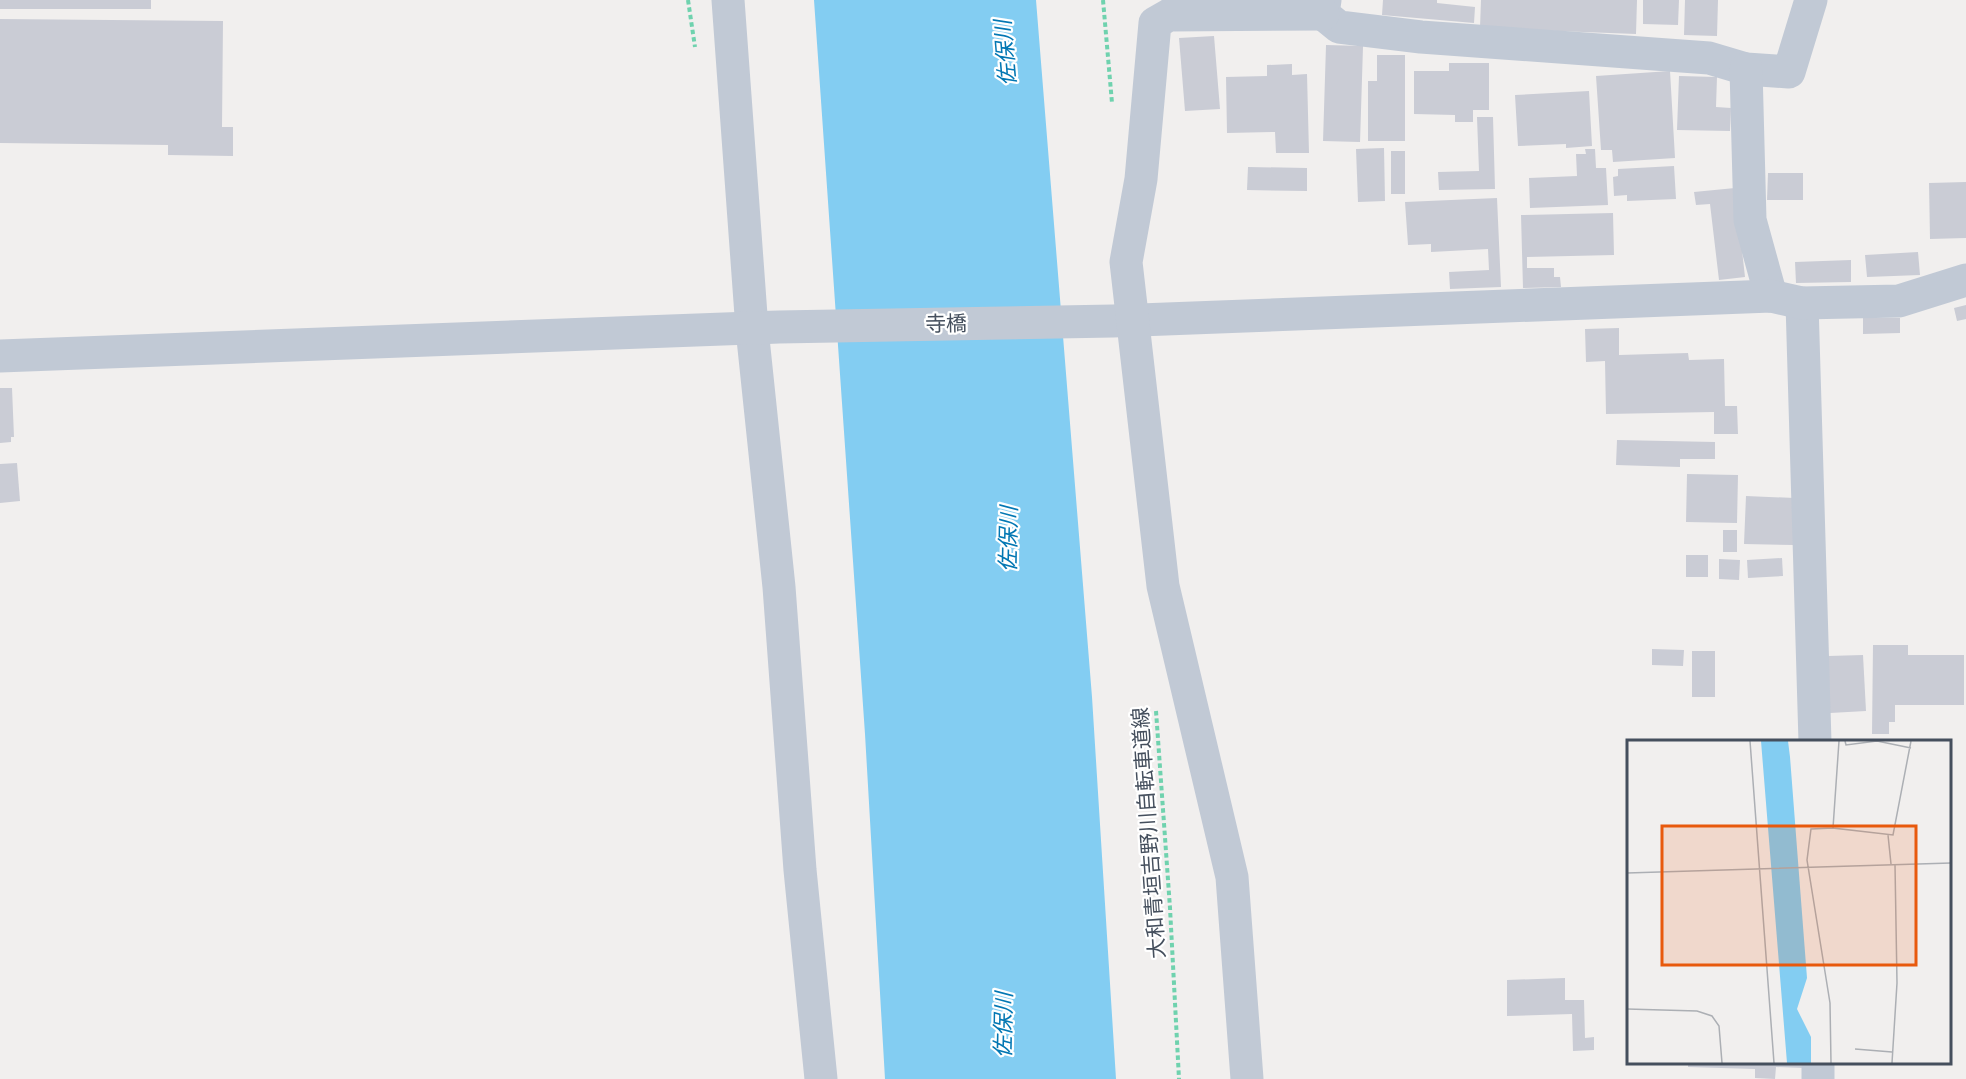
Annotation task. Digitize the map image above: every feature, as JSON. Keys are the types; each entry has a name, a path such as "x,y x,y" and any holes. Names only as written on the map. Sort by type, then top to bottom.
{"street":[{"path":"728,0 766,328 779,587 800,870 821,1079"},
{"path":"1247,1079 1232,877 1163,585 1123,321 1126,262 1141,179 1155,23 1169,15 1324,7 1339,27 1421,37 1709,58 1746,69 1789,72 1811,0"},
{"path":"1746,69 1750,220 1786,299 1815,740"},
{"name":"寺橋","path":"0,356 766,328 1123,321 1786,299 1899,301 1966,280"}],"path":[{"name":"大和青垣吉野川自転車道線","path":"1155,705 1170,908 1179,1079"}],"water":[{"name":"佐保川","path":"814,0 1036,0 1092,697 1116,1079 885,1079 865,734"}],"building":[{"path":"0,0 151,0 151,9 0,9"},
{"path":"1383,0 1437,0 1437,3 1475,7 1474,23 1382,15"},
{"path":"1481,0 1637,0 1636,34 1480,28"},
{"path":"1643,0 1679,0 1678,25 1643,24"},
{"path":"1685,0 1718,0 1717,36 1684,35"},
{"path":"0,19 223,21 222,127 233,127 233,156 168,155 168,145 0,143"},
{"path":"1214,36 1220,109 1185,111 1179,38"},
{"path":"1326,45 1363,46 1360,142 1323,141"},
{"path":"1377,55 1405,55 1405,141 1368,141 1368,81 1377,81"},
{"path":"1449,63 1489,63 1489,110 1473,110 1473,122 1455,122 1455,115 1414,114 1414,71 1449,71"},
{"path":"1292,64 1292,75 1307,74 1309,153 1276,153 1275,132 1227,133 1226,77 1267,76 1267,65"},
{"path":"1670,71 1675,158 1613,162 1612,150 1601,150 1596,76"},
{"path":"1679,76 1717,77 1716,107 1731,108 1730,131 1677,130"},
{"path":"1589,91 1592,146 1566,148 1566,144 1518,146 1515,95"},
{"path":"1477,117 1493,117 1495,189 1439,190 1438,172 1479,171"},
{"path":"1384,148 1385,201 1358,202 1356,149"},
{"path":"1585,149 1595,149 1596,168 1606,168 1608,205 1530,208 1529,178 1577,176 1576,154 1586,154"},
{"path":"1391,151 1405,151 1405,194 1391,194"},
{"path":"1674,166 1676,199 1627,201 1627,195 1614,196 1613,177 1618,176 1618,169"},
{"path":"1248,167 1307,168 1307,191 1247,190"},
{"path":"1768,173 1803,173 1803,200 1767,200"},
{"path":"1966,182 1966,238 1930,239 1929,183"},
{"path":"1735,188 1745,277 1719,280 1710,204 1696,205 1694,192"},
{"path":"1497,198 1501,287 1450,289 1449,272 1489,270 1488,249 1431,252 1431,244 1408,245 1405,202"},
{"path":"1613,213 1614,255 1527,257 1527,268 1554,268 1554,277 1560,277 1561,287 1523,288 1521,215"},
{"path":"1918,252 1920,275 1867,277 1865,255"},
{"path":"1851,260 1851,282 1796,283 1795,262"},
{"path":"1966,305 1966,319 1957,321 1954,308"},
{"path":"1863,318 1900,318 1900,333 1863,334"},
{"path":"1619,328 1619,355 1688,353 1689,360 1724,359 1725,406 1737,406 1738,434 1714,434 1714,412 1606,414 1605,361 1586,362 1585,329"},
{"path":"0,388 12,388 14,437 11,437 11,442 0,443"},
{"path":"1617,440 1715,442 1715,459 1680,459 1680,467 1616,465"},
{"path":"17,463 20,501 0,503 0,464"},
{"path":"1687,474 1738,475 1737,523 1686,522"},
{"path":"1746,496 1795,498 1794,545 1744,544"},
{"path":"1723,530 1737,530 1737,552 1723,552"},
{"path":"1686,555 1708,555 1708,577 1686,577"},
{"path":"1782,558 1783,576 1748,578 1747,560"},
{"path":"1719,559 1740,560 1739,580 1719,579"},
{"path":"1873,645 1908,645 1908,655 1964,655 1964,705 1895,705 1895,722 1889,722 1889,734 1872,734"},
{"path":"1652,649 1684,650 1683,666 1652,665"},
{"path":"1692,651 1715,651 1715,697 1692,697"},
{"path":"1863,655 1866,711 1830,713 1828,656"},
{"path":"1951,911 1952,911 1951,971"},
{"path":"1565,978 1565,1000 1584,1000 1585,1038 1594,1037 1594,1050 1573,1051 1572,1014 1507,1016 1507,980"},
{"path":"1688,1064 1804,1064 1804,1068 1776,1067 1775,1079 1755,1078 1755,1069 1688,1067"}]}
